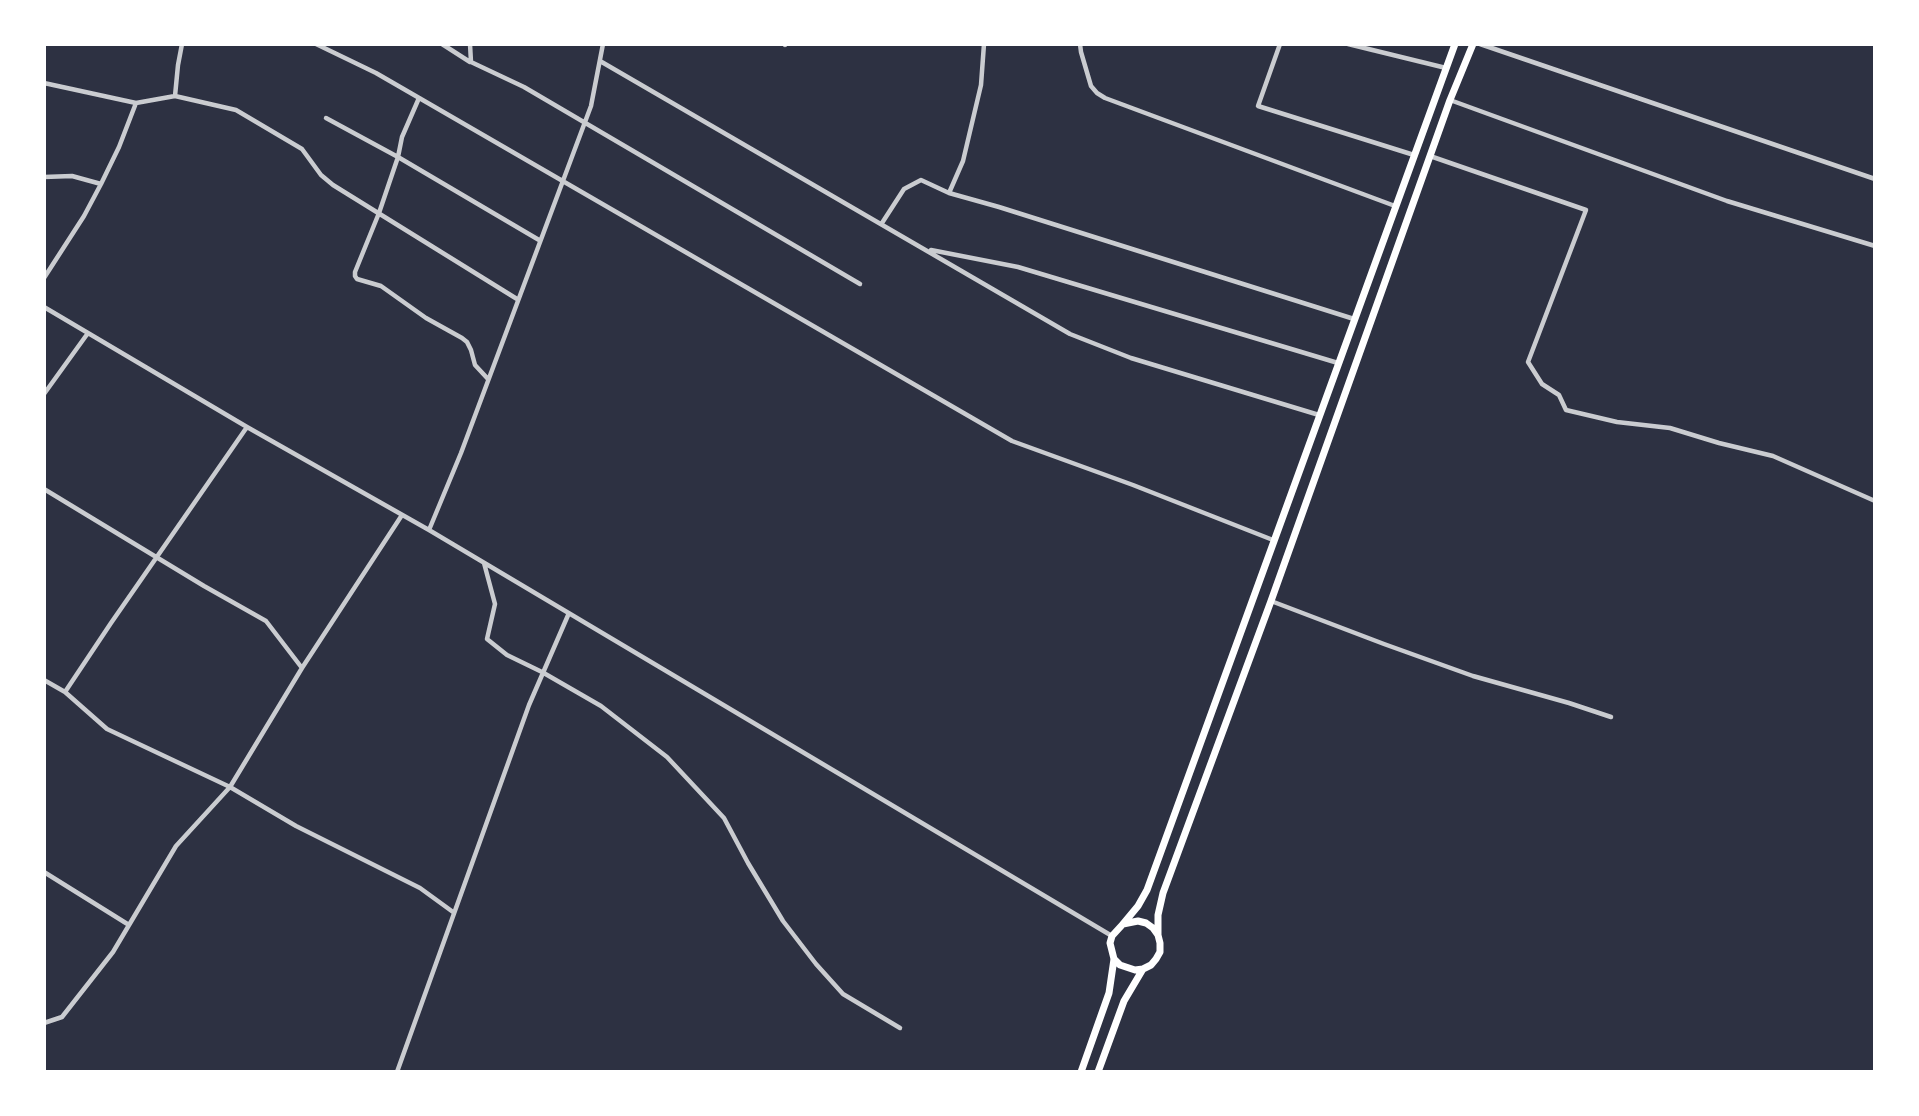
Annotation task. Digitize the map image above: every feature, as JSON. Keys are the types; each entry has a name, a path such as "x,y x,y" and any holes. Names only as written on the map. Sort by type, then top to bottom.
{"main road":[{"path":"1143,969 1127,969 1114,959 1111,952 1112,936 1138,906 1147,890 1455,44"},
{"path":"1098,1072 1124,1001 1143,969 1156,959 1160,951 1158,915 1163,893 1271,601 1450,100 1473,44"},
{"path":"1123,924 1130,921 1146,923 1158,935"},
{"path":"1081,1072 1109,993 1114,959"}],"street":[{"path":"176,96 182,44"},
{"path":"316,44 376,73 1012,441 1273,540"},
{"path":"442,44 471,62 524,87 860,284"},
{"path":"470,44 471,62"},
{"path":"429,530 591,106 603,44"},
{"path":"949,193 963,161 981,85 984,44"},
{"path":"1080,44 1091,86 1105,99 1395,206"},
{"path":"1280,44 1258,106 1414,155"},
{"path":"1348,44 1446,68"},
{"path":"1480,44 1875,180"},
{"path":"600,61 1070,334 1131,358 1319,415"},
{"path":"44,83 136,103 176,96 236,110 303,149 327,180 517,299"},
{"path":"419,98 402,137 379,214 355,272 357,279 381,286 426,318 467,342 475,365 488,379"},
{"path":"1450,100 1727,201 1875,246"},
{"path":"44,278 101,184 136,103"},
{"path":"326,118 539,240"},
{"path":"1430,156 1586,210 1528,362 1542,384 1559,395 1566,410 1617,422 1670,428 1773,456 1875,501"},
{"path":"44,177 72,176 101,184"},
{"path":"882,223 904,189 921,180 949,193 1354,319"},
{"path":"927,250 1018,267 1338,363"},
{"path":"44,307 484,562 1112,936"},
{"path":"44,394 88,333"},
{"path":"65,692 247,427"},
{"path":"44,489 266,621 302,668"},
{"path":"44,1023 62,1017 113,951 176,846 230,787 302,668 402,515"},
{"path":"484,562 495,604 487,639 507,655 601,706 667,757 724,818 747,863 783,921 816,964 843,994 900,1028"},
{"path":"1271,601 1473,676 1569,702 1611,717"},
{"path":"397,1072 542,672 569,613"},
{"path":"44,680 65,692 107,729 230,787 296,826 420,888 453,912"},
{"path":"44,872 129,925"}]}
